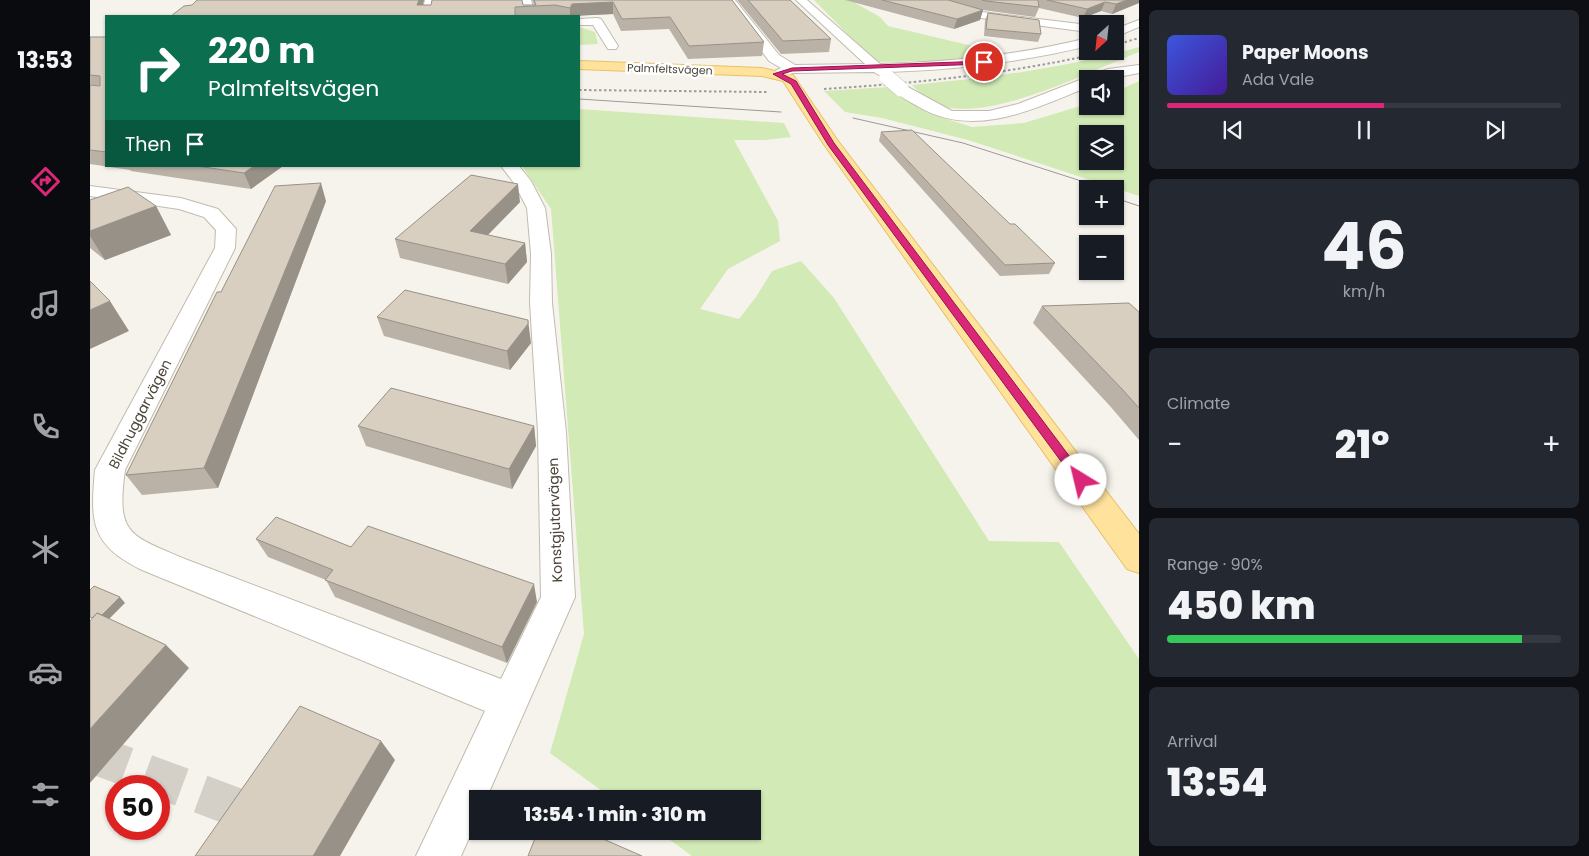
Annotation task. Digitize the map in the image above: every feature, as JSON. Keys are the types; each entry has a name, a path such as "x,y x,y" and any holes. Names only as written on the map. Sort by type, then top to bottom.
{"main road":[{"name":"Palmfeltsvägen","path":"580,65 777,72"},
{"path":"777,72 794,83 831,143 1139,559"}],"street":[{"path":"427,15 430,0"},
{"path":"526,0 530,15"},
{"path":"729,0 774,58 777,72"},
{"path":"801,0 901,89 924,104 954,116 980,118 1029,105 1079,86"},
{"path":"928,0 981,15 1079,29"},
{"path":"592,8 612,46"},
{"path":"580,22 598,22"},
{"path":"1124,29 1139,23"},
{"name":"Palmfeltsvägen","path":"777,72 881,72 996,61 1079,44"},
{"path":"1124,71 1138,69"},
{"name":"Konstgjutarvägen","path":"438,856 558,597 552,432 541,303 541,254 537,215 536,208 522,181 510,167"},
{"name":"Bildhuggarvägen","path":"90,191 181,204 211,213 226,229 226,248 110,470 105,499 106,518 116,537 135,552 173,569 509,702"}],"green space":[{"path":"814,0 850,0 880,17 888,26 1006,54 943,61 875,62"},
{"path":"580,27 595,32 598,44 580,45"},
{"path":"1139,47 1139,52 1124,58 1124,51"},
{"path":"1120,60 1095,70 1079,70 1079,77 1021,99 972,108 950,108 939,105 929,100 912,85 1027,71 1083,61"},
{"path":"1139,81 1139,196 1124,191 1124,180 1090,180 968,140 882,118 845,112 824,91 889,87 937,116 972,127 1024,123 1079,106 1079,115 1124,115 1124,88"},
{"path":"580,109 784,123 791,137 765,140 734,140 778,221 780,241 728,269 700,309 739,319 756,297 772,271 801,261 834,298 989,541 1059,542 1139,659 1139,856 692,856 670,840 761,840 761,790 601,790 550,753 584,634 551,209 523,167 580,167"}],"building":[{"path":"197,0 419,0 417,5 431,5 432,0 522,0 523,5 536,5 534,0 732,0 764,42 689,46 670,17 622,19 613,2 572,4 570,8 555,5 515,7 515,15 172,15 184,6 192,5"},
{"path":"748,0 790,0 831,39 783,41"},
{"path":"882,0 948,0 983,10 957,19"},
{"path":"982,0 1038,0 1039,7 986,1"},
{"path":"1047,0 1127,0 1116,4 1105,2 1087,9"},
{"path":"988,13 1039,20 1041,34 986,29"},
{"path":"90,37 105,37 105,152 90,150 90,85 100,86 100,76 90,75"},
{"path":"912,130 1010,224 1015,224 1055,263 1005,265 881,132"},
{"path":"204,167 253,167 244,173"},
{"path":"471,175 518,184 470,231 525,243 505,264 395,239"},
{"path":"321,183 204,468 126,475 217,292 221,292 275,186"},
{"path":"128,187 156,206 90,231 90,200"},
{"path":"90,281 110,301 90,310"},
{"path":"405,290 528,320 528,324 507,351 377,317"},
{"path":"1129,303 1139,312 1139,408 1042,306"},
{"path":"391,388 534,426 509,469 358,426"},
{"path":"276,517 351,547 368,526 534,584 502,647 325,580 333,570 256,539"},
{"path":"94,586 120,597 102,615 97,613 92,618 90,617 90,590"},
{"path":"97,613 166,645 90,729 90,621"},
{"path":"300,706 381,741 313,856 195,856"},
{"path":"534,840 606,840 642,856 528,856"}],"tunnel":[{"path":"90,753 265,818"}],"tram line":[{"path":"580,99 781,112"},
{"path":"853,118 963,143 1079,180"},
{"path":"1124,201 1139,206"}],"railway":[{"path":"1124,42 1139,38"},
{"path":"824,89 896,84 967,76 1079,58"},
{"path":"580,90 768,92"}],"route":[{"path":"984,62 944,66 792,70 776,74 788,78 794,83 831,143 1081,480"}]}
